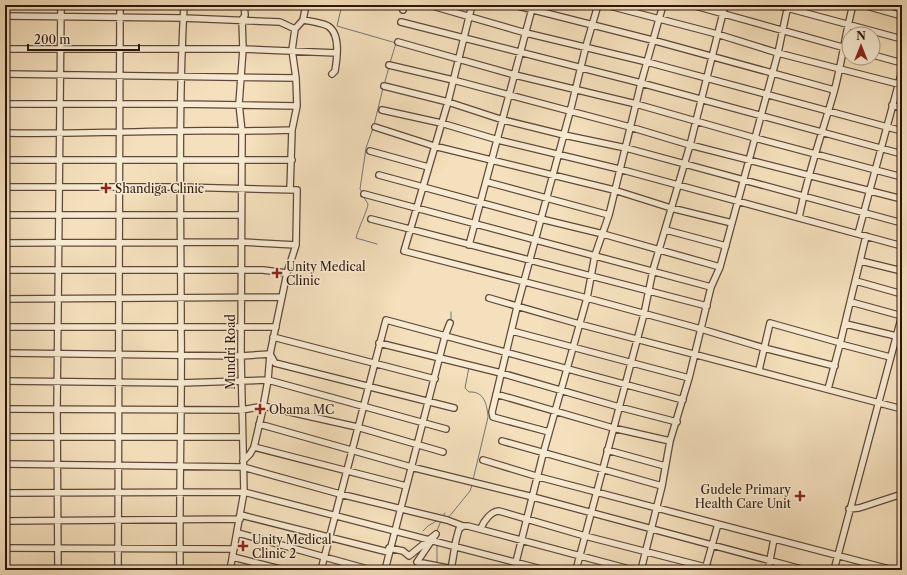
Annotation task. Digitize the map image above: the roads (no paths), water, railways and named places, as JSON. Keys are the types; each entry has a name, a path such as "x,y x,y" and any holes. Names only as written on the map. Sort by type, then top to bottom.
{"street":[{"path":"58,570 57,409 59,49 61,5"},
{"path":"118,570 117,548 119,521 120,354 120,5"},
{"path":"180,570 181,270 179,187 181,104 180,76 184,5"},
{"name":"Mundri Road","path":"230,570 241,517 244,492 241,381 242,132 240,104 243,49 242,20 245,15 244,5"},
{"path":"290,190 292,130 297,106 296,78 292,50 295,29 303,20 306,5"},
{"path":"429,5 526,33 586,46 902,131"},
{"path":"472,5 468,16 448,102 404,251 587,298 764,348 835,366"},
{"path":"514,5 532,8 834,90"},
{"path":"549,432 492,416 534,239 547,199 598,5"},
{"path":"606,5 717,34 778,53 900,84"},
{"path":"514,570 543,454 587,298 595,255 603,234 619,169 626,148 630,126 652,40 663,5"},
{"path":"692,5 841,47"},
{"path":"576,570 644,314 654,270 690,145 705,78 725,5"},
{"path":"776,5 902,39"},
{"path":"848,24 853,5"},
{"path":"863,5 902,16"},
{"path":"641,570 650,529 662,486 670,441 677,422 689,378 712,287 720,267 744,181 760,116 778,53 788,7"},
{"path":"469,245 493,160 532,8"},
{"path":"5,16 242,20 280,22 295,29"},
{"path":"303,20 327,25 333,30 336,53 335,72 332,74"},
{"path":"401,22 463,37 521,54 641,83 902,154"},
{"path":"398,42 515,75 636,104 695,122 902,177"},
{"path":"5,49 243,49 336,53"},
{"path":"881,57 902,63"},
{"path":"799,218 808,175 816,154 841,63"},
{"path":"389,65 630,126 690,145 749,161 902,199"},
{"path":"858,234 892,105 900,84 902,71"},
{"path":"5,74 296,78"},
{"path":"384,86 448,102 503,120 626,148 902,223"},
{"path":"5,104 240,104 297,106"},
{"path":"892,105 902,108"},
{"path":"382,110 619,169 902,246"},
{"path":"375,127 434,146 493,160 553,177 614,190 671,208 732,223"},
{"path":"5,134 119,134 180,131 242,132 292,130"},
{"path":"370,151 428,167"},
{"path":"5,160 292,160"},
{"path":"379,176 603,234 720,267"},
{"path":"487,182 608,215"},
{"path":"5,188 179,187 297,190 296,245 282,296 270,354 264,406 254,447 243,464"},
{"path":"364,194 416,209 654,270 712,287"},
{"path":"5,215 241,215"},
{"path":"371,219 707,306"},
{"path":"666,230 726,246"},
{"path":"828,389 846,324 866,236"},
{"path":"5,243 241,242 296,245"},
{"path":"861,261 902,271"},
{"path":"5,270 263,270 288,273"},
{"path":"856,281 902,294"},
{"path":"5,299 241,298 282,296"},
{"path":"489,298 579,324 695,353 902,409"},
{"path":"834,570 849,509 902,315 851,302"},
{"path":"321,570 386,320 683,400"},
{"path":"385,570 445,336 450,323"},
{"path":"759,370 770,323 890,357"},
{"path":"846,324 896,336"},
{"path":"5,327 276,328"},
{"path":"512,331 689,378"},
{"path":"274,337 435,379"},
{"path":"379,343 501,373 677,422"},
{"path":"5,353 241,356 270,354"},
{"path":"270,354 275,363 454,408"},
{"path":"5,381 181,383 268,380 363,408 446,429"},
{"path":"496,394 613,428 670,441"},
{"path":"5,409 242,410 264,406 357,427 443,452"},
{"path":"259,424 411,467 533,497 805,570"},
{"path":"5,437 242,437"},
{"path":"502,441 543,454 662,486"},
{"path":"254,447 406,486"},
{"path":"607,450 665,466"},
{"path":"483,460 538,477 893,570"},
{"path":"5,464 243,464 340,494 400,507 463,526 481,528 633,570"},
{"path":"5,493 244,492 335,514 394,531 545,570"},
{"path":"849,509 858,508 902,494"},
{"path":"481,528 483,522 496,511 705,569 717,570"},
{"path":"5,521 179,520 241,517 389,550 403,551 409,556 436,534 417,562 458,570"},
{"path":"705,569 718,524"},
{"path":"451,569 454,546 458,532 463,526"},
{"path":"238,533 371,570"},
{"path":"768,570 774,539"},
{"path":"5,548 234,550"},
{"path":"233,556 284,570"}],"waterway":[{"path":"342,5 337,26 396,43 390,63"},
{"path":"384,85 389,67"},
{"path":"374,125 383,88"},
{"path":"362,193 360,189 366,148 373,128"},
{"path":"363,196 368,204 356,238 377,244"},
{"path":"451,312 451,321"},
{"path":"443,354 445,347"},
{"path":"469,367 465,388 469,392 474,392 484,399 488,417 473,480"},
{"path":"448,518 470,491 472,485"},
{"path":"423,531 438,520"},
{"path":"436,533 441,521"},
{"path":"437,545 437,564"}],"place":[{"name":"Shandiga Clinic","path":"106,188"},
{"name":"Unity Medical Clinic","path":"277,273"},
{"name":"Obama MC","path":"260,409"},
{"name":"Gudele Primary Health Care Unit","path":"800,496"},
{"name":"Unity Medical Clinic 2","path":"243,546"}]}
